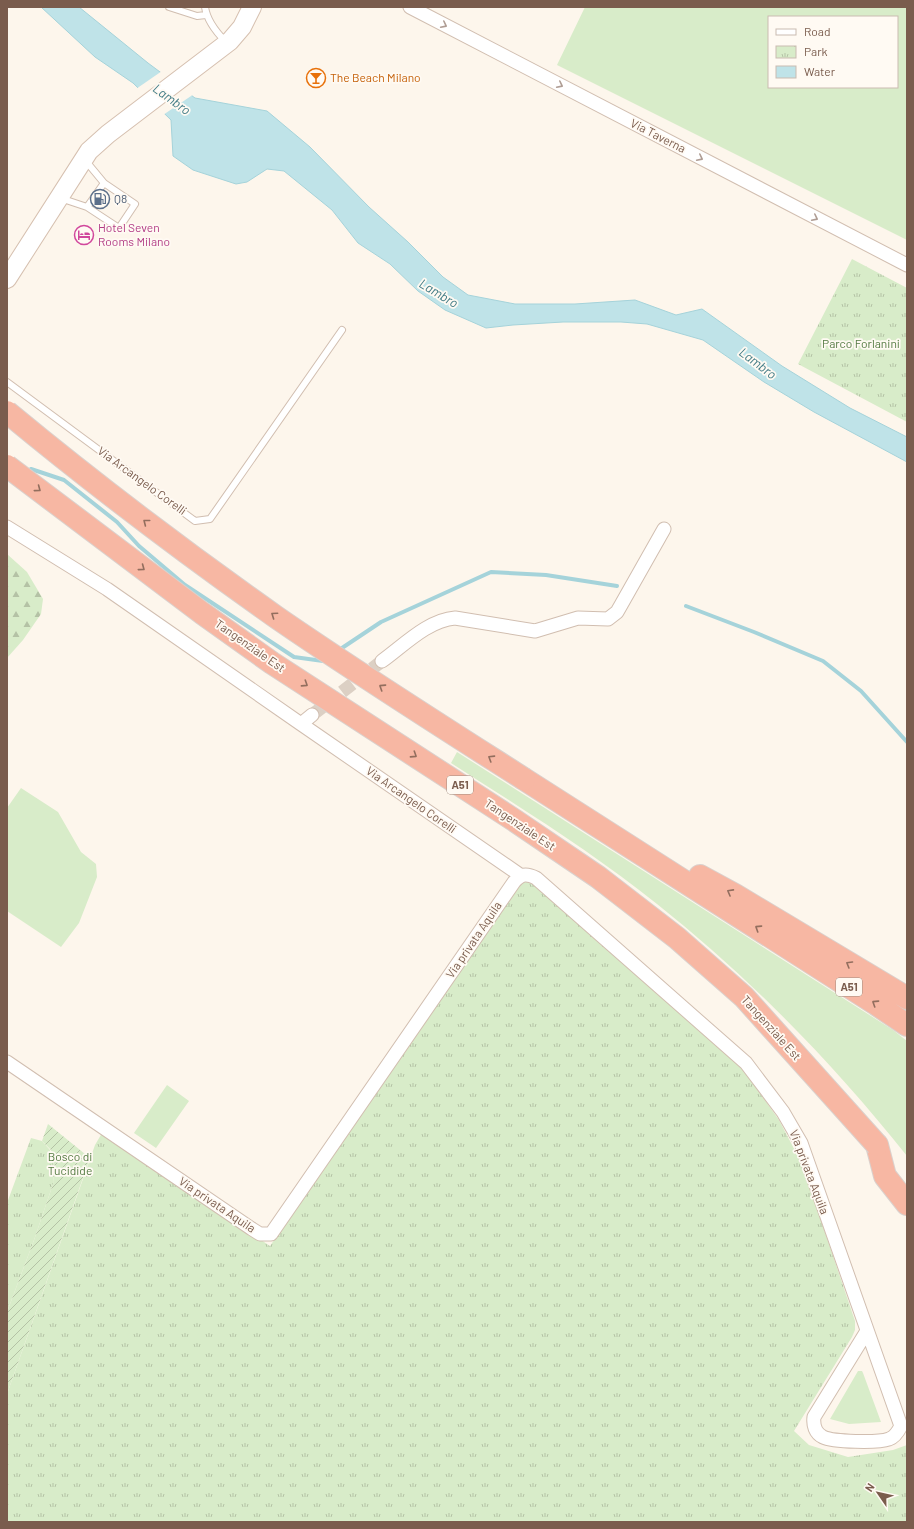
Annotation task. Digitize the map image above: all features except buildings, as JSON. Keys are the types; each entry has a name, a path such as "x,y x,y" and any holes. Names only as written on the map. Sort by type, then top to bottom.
{"highway":[{"name":"A51","path":"7,412 92,481 156,530 270,613 524,779 795,941 876,1004 907,1025"},
{"name":"Tangenziale Est","path":"7,466 202,613 266,658 566,855 598,877 677,938 744,997 877,1145 907,1184"},
{"path":"795,941 907,998"},
{"path":"877,1145 885,1176 907,1204"}],"street":[{"path":"7,279 84,159 96,144 227,43 242,27 252,7"},
{"name":"Via Taverna","path":"410,7 907,265"},
{"name":"Via Arcangelo Corelli","path":"7,528 107,589 520,875"},
{"path":"382,661 430,626 441,620 455,618 531,631 540,630 578,618 608,619 621,605 664,528"},
{"path":"301,724 312,715"},
{"name":"Via privata Aquila","path":"7,1062 260,1234 271,1234 514,882 520,875 529,874 536,878 746,1063 783,1112 800,1143 901,1426 897,1434 890,1439 875,1441 835,1440 823,1437 816,1432 813,1424 814,1417 867,1331"}],"lane":[{"path":"169,7 197,16 206,15"},
{"path":"205,7 206,15 217,33 227,43"},
{"path":"59,197 88,207 119,228 135,204 104,183 84,159"},
{"path":"88,207 104,183"},
{"name":"Via Arcangelo Corelli","path":"7,382 195,521 210,519 342,330"}],"green space":[{"path":"585,7 907,7 907,240 557,65"},
{"name":"Parco Forlanini","path":"852,259 907,288 907,422 798,364"},
{"path":"7,554 27,572 43,599 41,614 23,640 7,658"},
{"path":"457,752 893,1030 907,1041 907,1156 820,1055 725,962 657,904 607,866 451,763"},
{"path":"21,788 58,812 81,852 96,864 97,877 79,923 61,947 7,911 7,808"},
{"path":"529,881 534,883 740,1065 779,1120 802,1164 855,1321 855,1330 852,1337 794,1431 809,1445 848,1457 893,1450 907,1445 907,1522 7,1522 7,1394 95,1145 102,1133 270,1246 514,892 523,883"},
{"path":"167,1085 189,1101 156,1148 134,1133"},
{"name":"Bosco di Tucidide","path":"48,1124 90,1158 7,1394 7,1312 53,1184 54,1166 51,1150 42,1141"},
{"path":"31,1138 42,1141 50,1150 54,1166 53,1184 7,1312 7,1203"},
{"path":"858,1371 862,1371 863,1373 881,1422 849,1424 830,1419"}],"water":[{"name":"Lambro","path":"41,7 79,7 148,63 195,98 267,111 310,147 369,207 408,242 443,277 468,295 515,304 575,304 635,300 676,315 702,309 782,366 850,408 907,437 907,462 814,412 764,382 703,340 647,324 621,322 563,322 486,328 445,310 418,291 390,264 358,243 332,210 284,171 267,169 247,182 236,184 193,170 173,156 171,120 133,83 95,57"}],"pier":[{"path":"162,71 194,94 163,115 136,89"}],"waterway":[{"path":"31,469 64,480 117,522 139,546 185,585 294,657 325,660"},
{"path":"339,650 381,622 491,572 546,575 617,586"},
{"path":"686,606 754,632 823,661 861,691 907,742"}],"tunnel":[{"path":"312,715 382,661"}],"place":[{"name":"The Beach Milano","path":"316,78"},
{"name":"Q8","path":"100,199"},
{"name":"Hotel Seven Rooms Milano","path":"84,235"}]}
